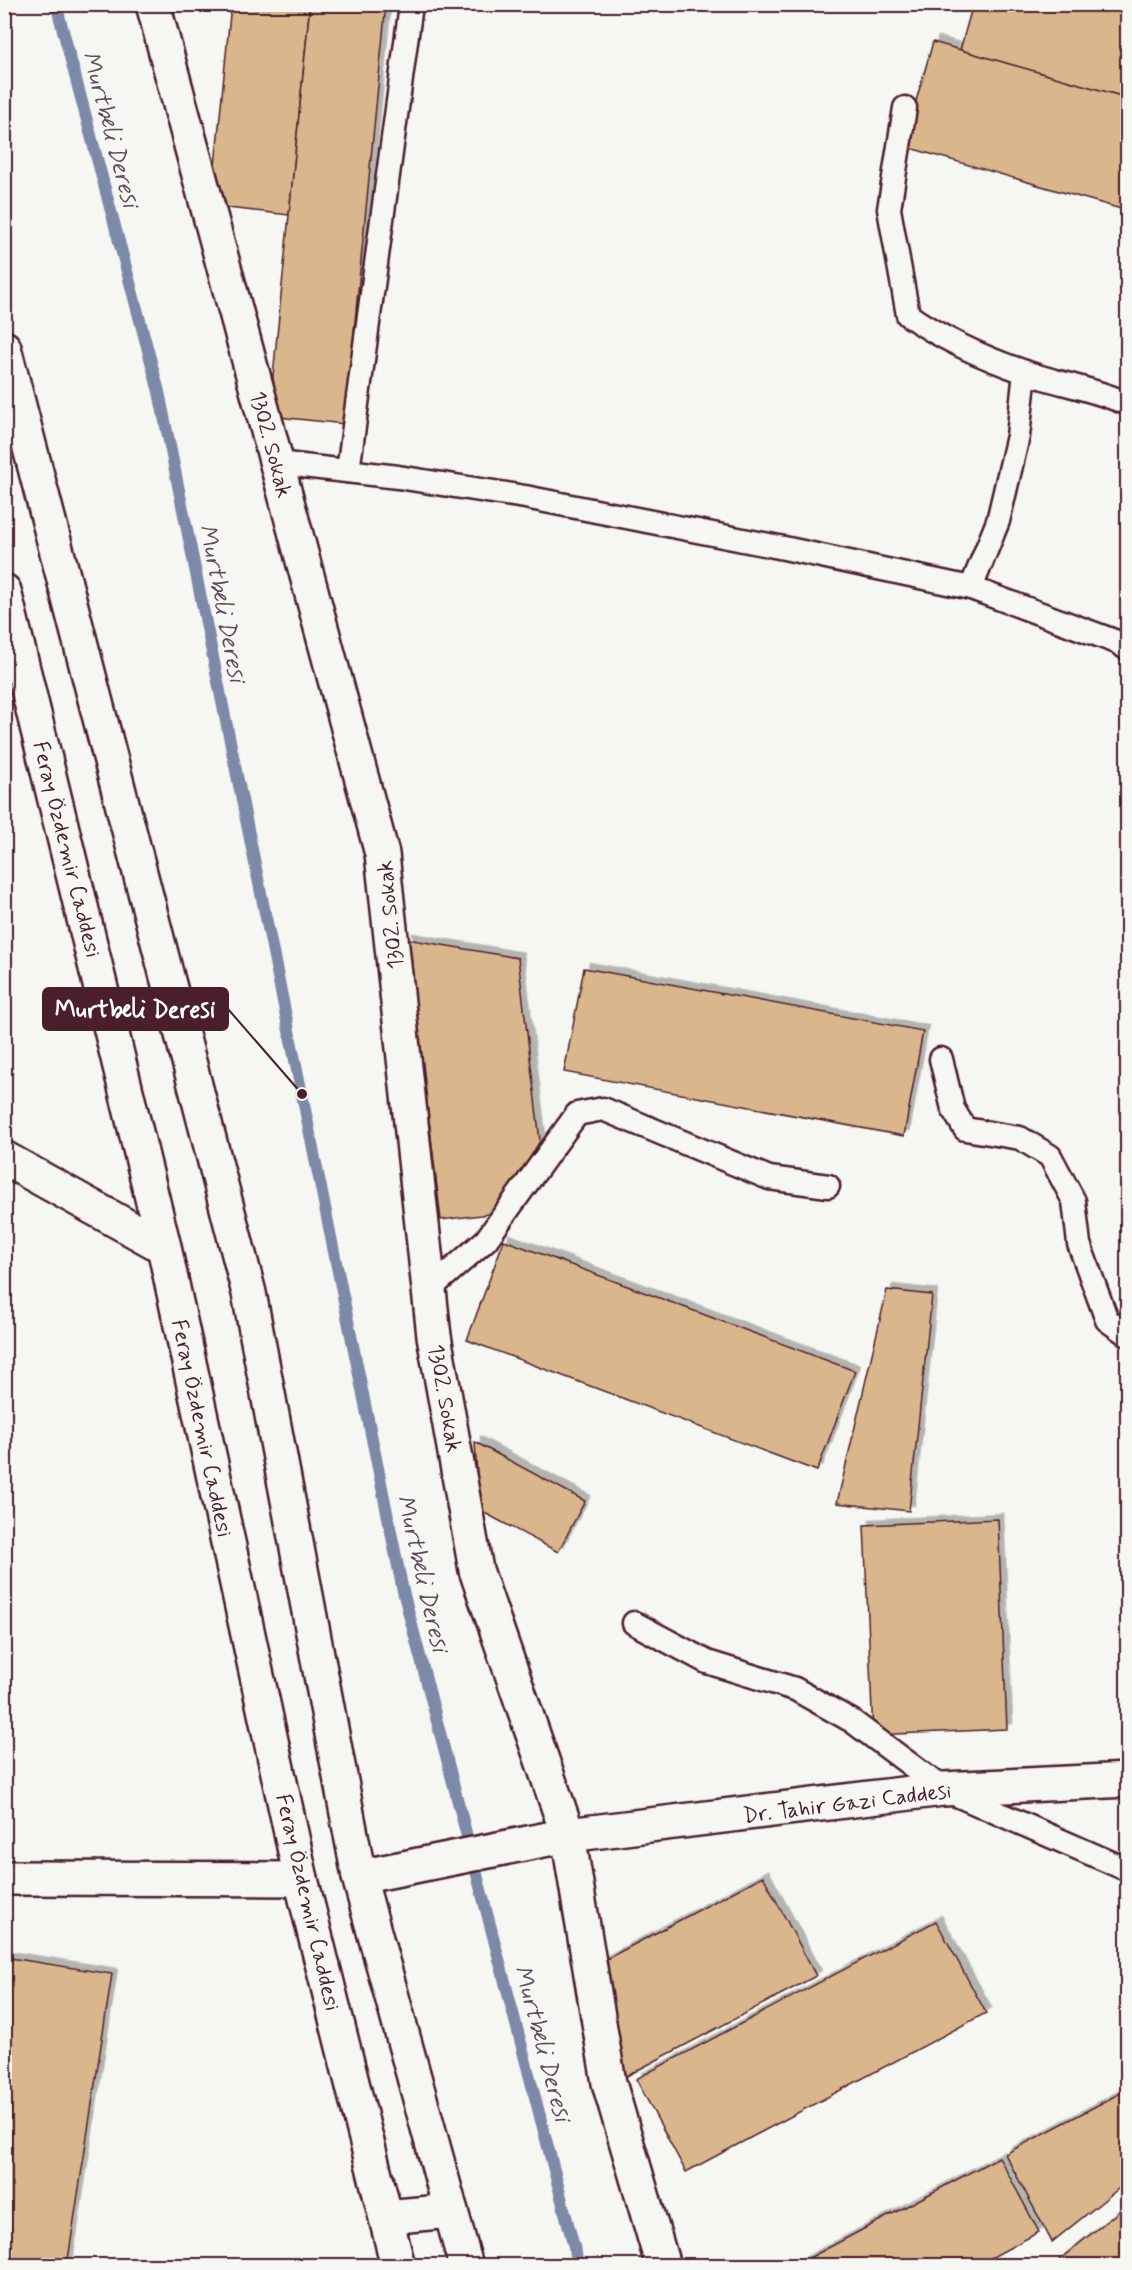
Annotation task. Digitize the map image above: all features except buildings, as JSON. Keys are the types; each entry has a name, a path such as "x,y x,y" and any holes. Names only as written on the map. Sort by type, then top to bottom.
{"street":[{"name":"1302. Sokak","path":"153,4 382,854 434,1336 476,1570 568,1835 609,2083 663,2265"},
{"path":"4,348 249,1293 359,1877 466,2265"},
{"name":"Feray Özdemir Caddesi","path":"4,591 164,1247 301,1879 398,2265"},
{"path":"4,1158 164,1247"},
{"name":"Dr. Tahir Gazi Caddesi","path":"359,1877 568,1835 943,1790 1128,1780"},
{"path":"4,1878 301,1879"},
{"path":"386,2217 451,2211"}],"lane":[{"path":"348,471 411,5"},
{"path":"905,108 889,209 908,315 936,334 1025,372 1128,404"},
{"path":"971,588 998,521 1018,436 1025,372"},
{"path":"277,463 525,497 772,545 971,588 1117,642 1128,649"},
{"path":"941,1059 952,1109 965,1130 1020,1138 1050,1156 1074,1201 1079,1244 1107,1320 1128,1335"},
{"path":"430,1289 486,1240 577,1114 603,1109 769,1178 828,1186"},
{"path":"634,1623 707,1662 795,1689 852,1721 943,1790 1128,1870"}],"waterway":[{"name":"Murtbeli Deresi","path":"56,4 159,392 403,1591 579,2266"}],"place":[{"name":"Murtbeli Deresi","path":"302,1094"}]}
